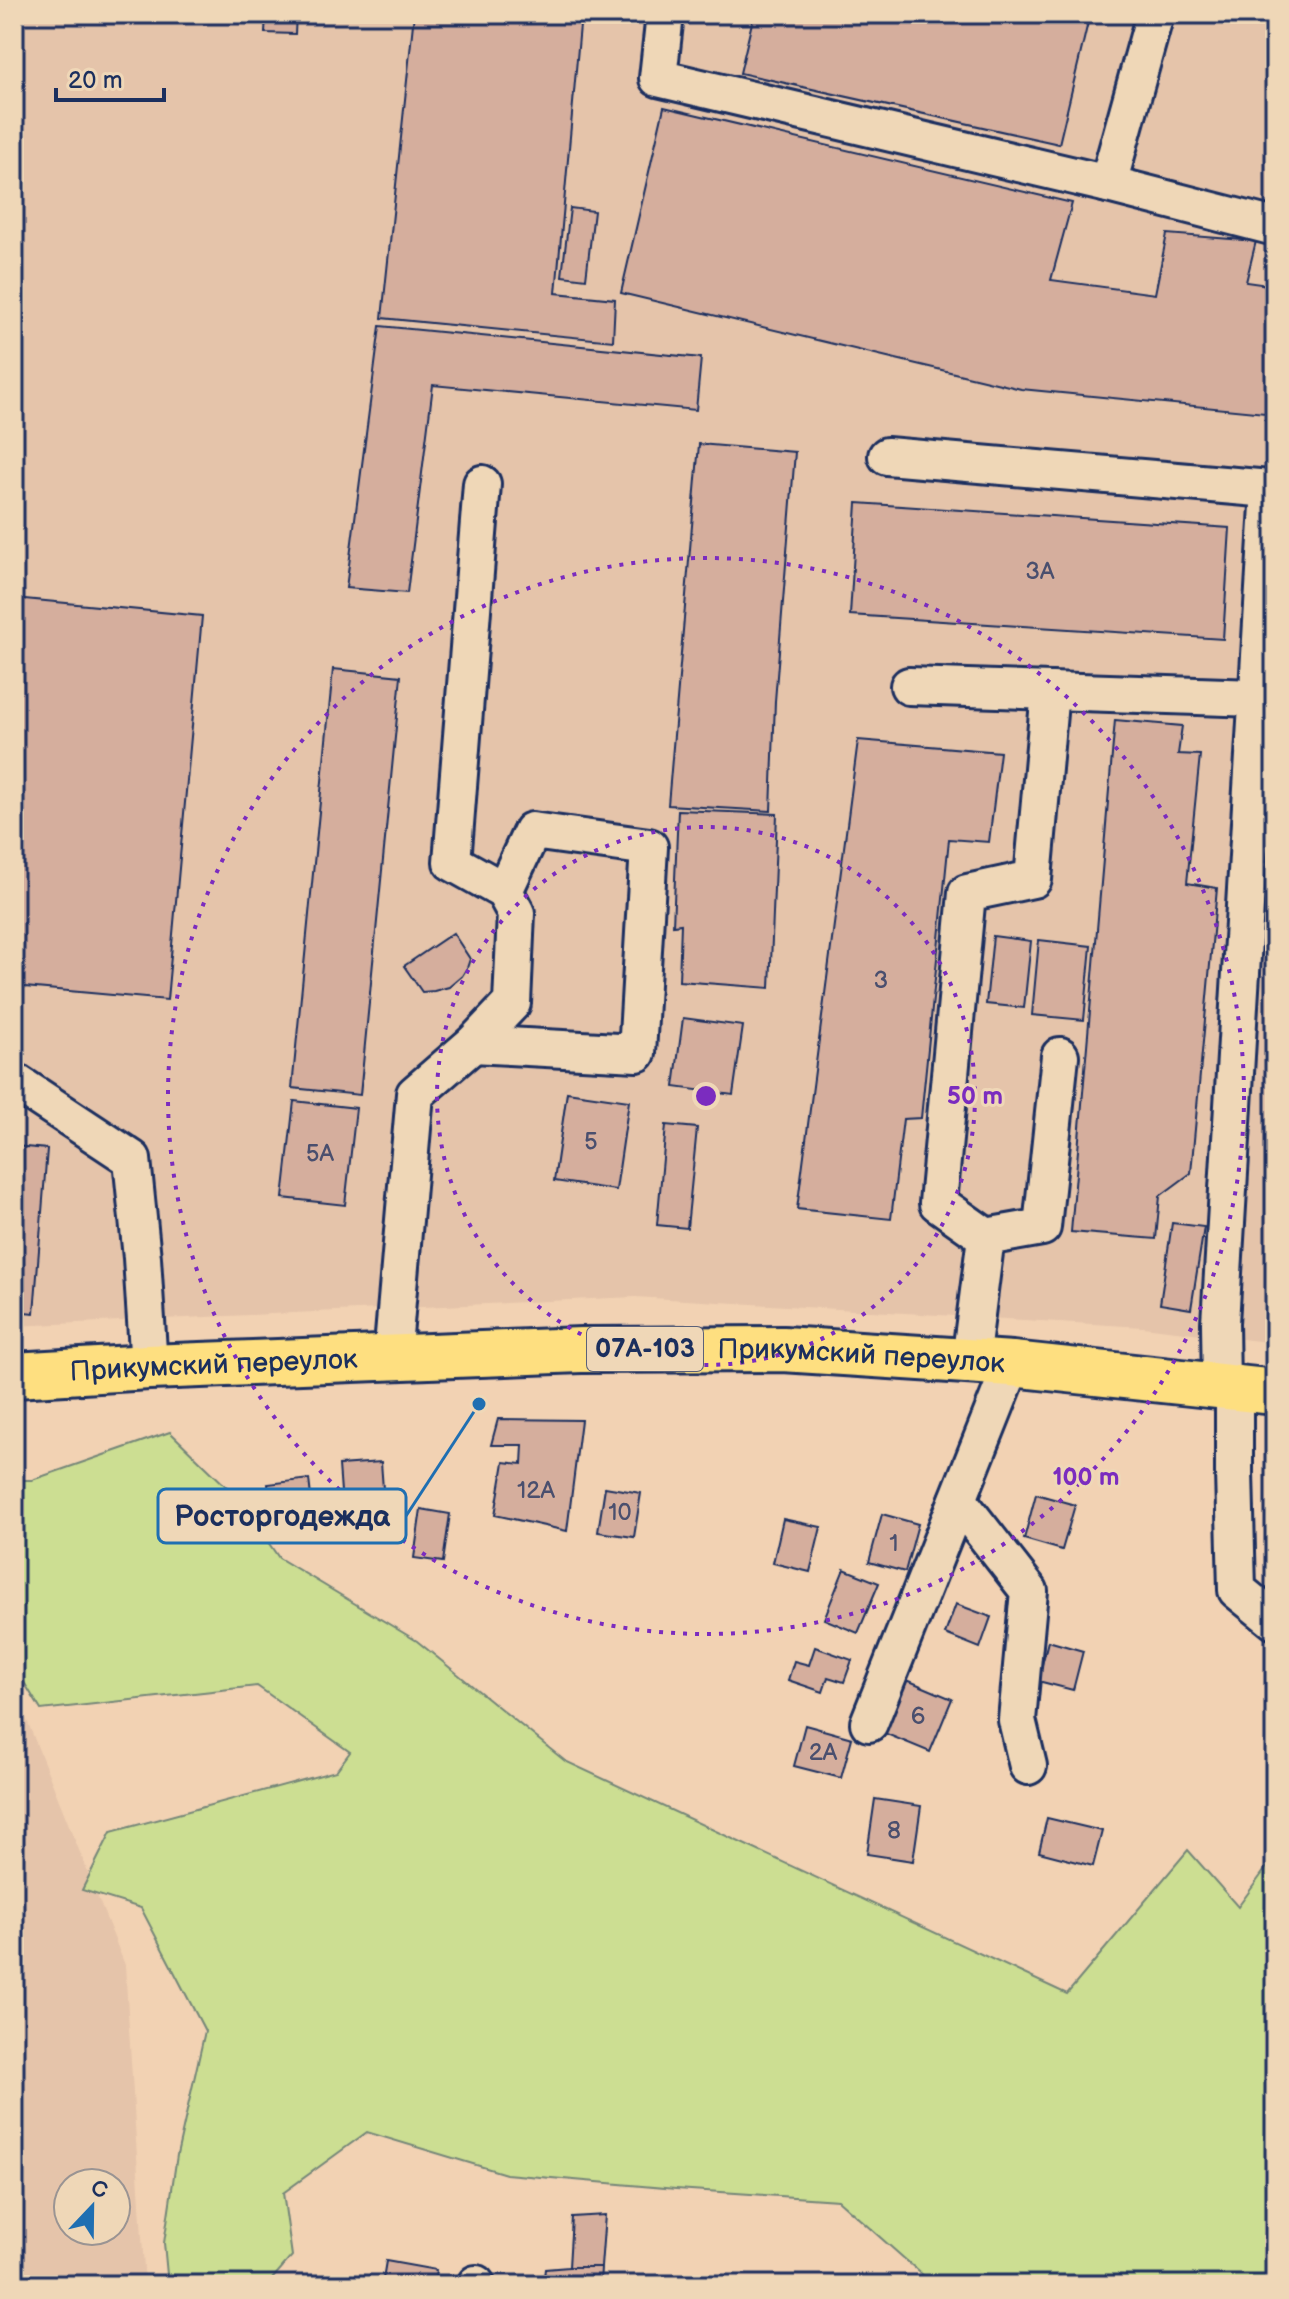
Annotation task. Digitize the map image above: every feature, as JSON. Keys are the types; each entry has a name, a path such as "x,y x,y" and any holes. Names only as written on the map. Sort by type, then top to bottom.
{"main road":[{"name":"Прикумский переулок","path":"14,1375 581,1350 783,1349 991,1363 1243,1389"}],"lane":[{"path":"665,14 658,78 1108,184 1275,227"},
{"path":"1108,184 1155,14"},
{"path":"887,456 1270,489 1220,1323 1243,1389 1234,1472 1237,1590 1275,1621"},
{"path":"392,1358 415,1094 473,1044 512,1003 516,913 504,891 452,862 482,484"},
{"path":"909,686 1256,698"},
{"path":"1050,691 1033,879 967,893 938,1203 986,1237 1042,1227 1060,1056"},
{"path":"473,1044 637,1053 649,847 532,831 504,891"},
{"path":"14,1081 132,1159 149,1367"},
{"path":"869,1723 958,1500 991,1363 986,1237"},
{"path":"958,1500 1029,1591 1017,1720 1028,1766"}],"shaded area":[{"path":"14,14 1275,14 1275,1343 1143,1327 635,1297 14,1326"},
{"path":"14,1688 125,1965 145,2285 14,2285"}],"green space":[{"path":"170,1432 237,1497 279,1558 417,1641 565,1761 1067,1994 1188,1850 1238,1907 1275,1856 1275,2285 934,2285 838,2200 506,2174 367,2132 283,2193 292,2256 267,2285 168,2285 164,2243 177,2155 205,2031 141,1908 82,1890 111,1832 336,1771 350,1752 257,1686 41,1710 14,1666 14,1480 32,1480"}],"building":[{"path":"266,14 296,14 295,34 265,33"},
{"path":"414,14 581,14 556,293 615,299 613,341 382,318"},
{"path":"754,14 1090,14 1059,144 740,73"},
{"path":"664,107 1072,203 1051,280 1155,294 1167,234 1256,241 1246,282 1275,286 1275,414 1021,389 621,293"},
{"path":"570,208 594,211 586,279 562,276"},
{"path":"380,326 701,358 696,410 433,385 407,593 346,588"},
{"path":"699,444 795,452 775,701 771,811 668,805"},
{"path":"857,503 1230,528 1223,639 850,615"},
{"path":"14,598 202,616 167,1000 14,986"},
{"path":"333,669 401,676 360,1095 292,1088"},
{"path":"1115,720 1182,726 1178,754 1200,755 1187,883 1217,888 1191,1173 1160,1196 1156,1239 1071,1232"},
{"path":"858,740 1000,752 989,842 949,839 921,1118 903,1119 891,1219 797,1209"},
{"path":"678,810 777,814 770,988 679,981 681,924 673,925"},
{"path":"453,933 470,959 467,968 449,987 422,992 404,966"},
{"path":"993,936 1031,941 1024,1008 986,1004"},
{"path":"1039,940 1091,946 1084,1020 1032,1015"},
{"path":"683,1018 743,1026 733,1095 674,1087"},
{"path":"567,1092 629,1101 616,1190 554,1181"},
{"path":"294,1101 356,1108 345,1205 283,1198"},
{"path":"666,1125 697,1128 687,1228 657,1225"},
{"path":"14,1146 47,1149 34,1313 14,1311"},
{"path":"1172,1223 1204,1227 1191,1309 1160,1304"},
{"path":"498,1419 581,1420 567,1531 495,1515 504,1462 522,1464 523,1445 491,1445"},
{"path":"381,1462 385,1516 343,1519 339,1465"},
{"path":"309,1479 312,1506 271,1511 268,1484"},
{"path":"605,1487 641,1493 634,1537 598,1532"},
{"path":"1036,1494 1075,1505 1062,1550 1024,1539"},
{"path":"421,1509 450,1514 443,1562 414,1558"},
{"path":"882,1514 918,1524 905,1572 869,1562"},
{"path":"783,1519 821,1527 810,1572 773,1563"},
{"path":"844,1569 879,1583 858,1633 824,1619"},
{"path":"956,1604 991,1617 980,1648 945,1634"},
{"path":"1048,1641 1083,1651 1073,1690 1038,1681"},
{"path":"815,1647 852,1660 844,1682 828,1677 823,1692 788,1680 794,1661 809,1665"},
{"path":"907,1680 952,1699 930,1752 884,1733"},
{"path":"805,1725 852,1738 841,1778 794,1766"},
{"path":"875,1799 921,1806 913,1861 867,1854"},
{"path":"1047,1818 1102,1831 1093,1866 1039,1852"},
{"path":"605,2215 601,2267 569,2267 572,2217"},
{"path":"386,2261 436,2270 434,2285 382,2285"},
{"path":"601,2267 600,2285 543,2285 545,2269"}],"place":[{"name":"Росторгодежда","path":"479,1404"}]}
